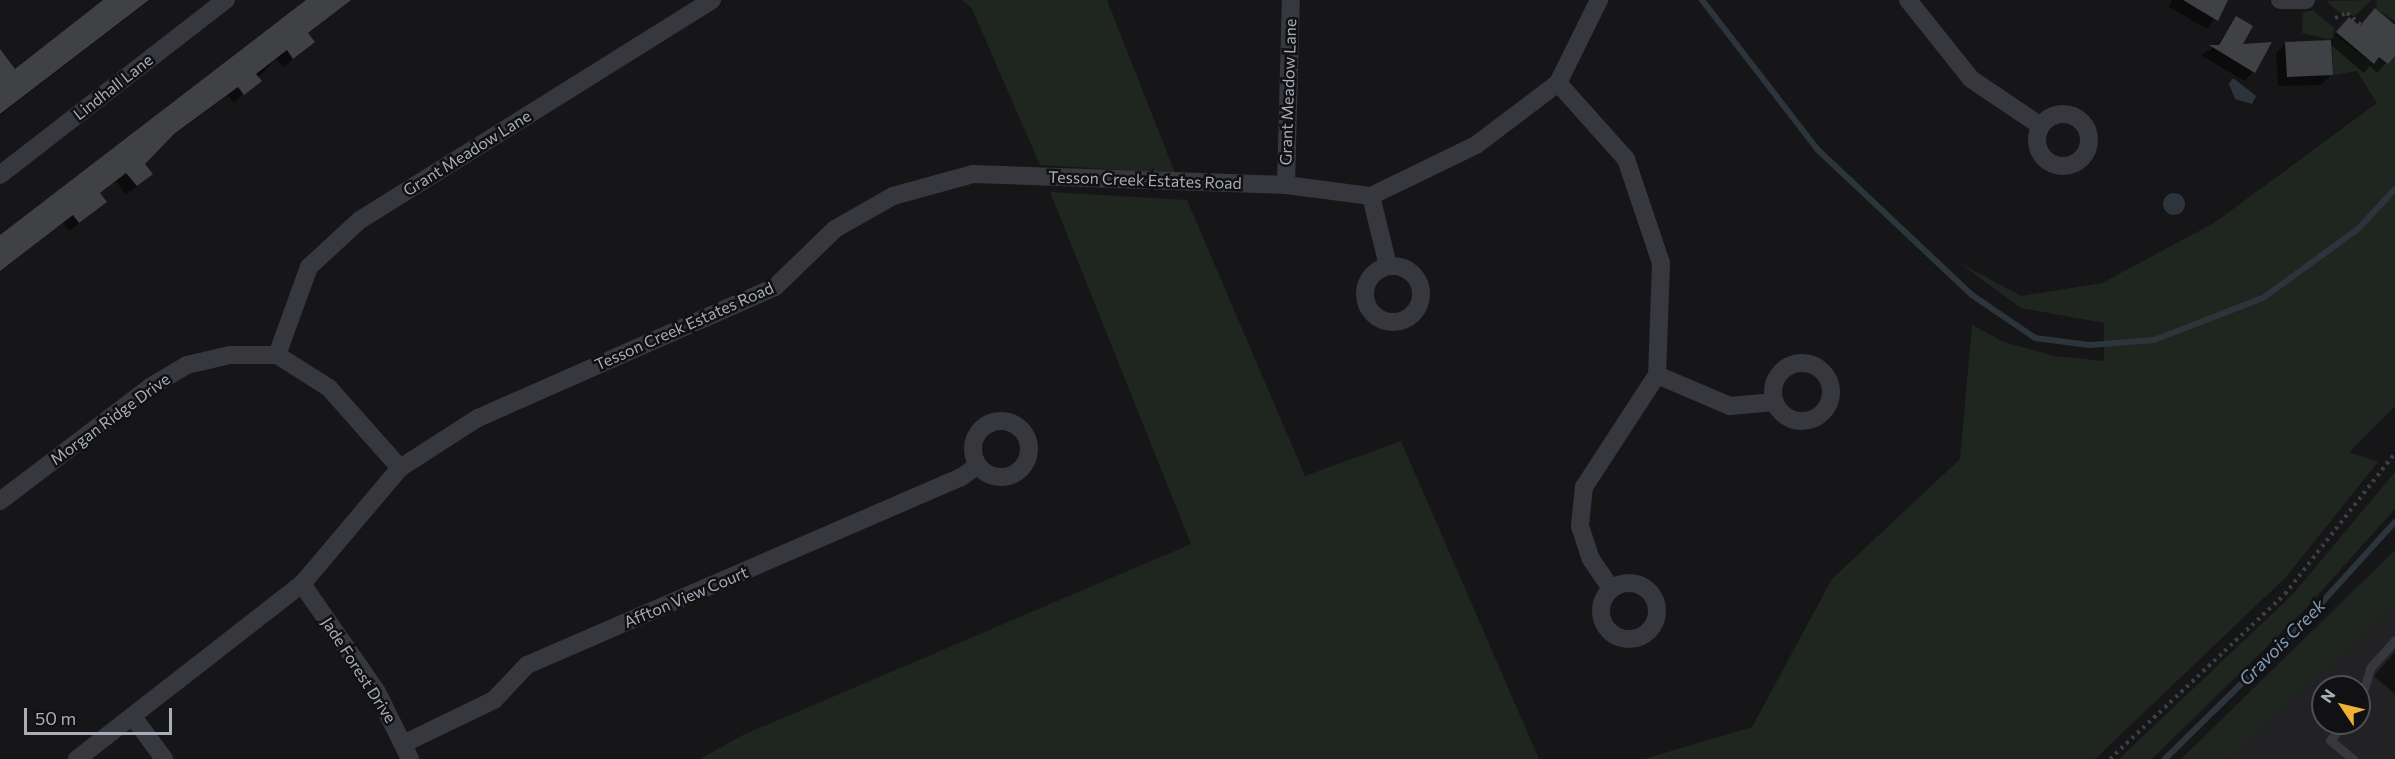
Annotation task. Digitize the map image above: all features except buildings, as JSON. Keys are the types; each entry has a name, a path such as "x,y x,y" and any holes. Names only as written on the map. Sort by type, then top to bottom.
{"street":[{"name":"Lindhall Lane","path":"0,175 226,0"},
{"name":"Grant Meadow Lane","path":"277,355 309,267 360,220 712,0"},
{"name":"Grant Meadow Lane","path":"1286,185 1291,0"},
{"path":"1389,266 1371,196 1476,145 1558,83 1599,0"},
{"path":"1908,0 1971,79 2041,126"},
{"path":"2280,0 2306,0"},
{"path":"1558,83 1626,159 1660,263 1657,375 1584,487 1580,526 1591,559 1611,589"},
{"name":"Tesson Creek Estates Road","path":"86,757 302,584 400,468 478,418 775,287 836,229 893,196 973,174 1286,185 1371,196"},
{"name":"Morgan Ridge Drive","path":"0,501 150,387 187,365 230,355 277,355"},
{"path":"277,355 328,388 400,468"},
{"path":"1657,375 1730,406 1775,402"},
{"name":"Affton View Court","path":"407,751 494,700 527,665 960,478 977,466"},
{"name":"Jade Forest Drive","path":"302,584 377,692 407,751"},
{"path":"134,718 164,759"}],"lane":[{"path":"2368,675 2370,668 2395,640"},
{"path":"2334,735 2330,740 2353,759"}],"path":[{"path":"2335,18 2347,13 2361,25"},
{"path":"2110,759 2285,594 2395,453"}],"shaded area":[{"path":"962,0 1107,0 1175,173 1040,165 972,9"},
{"path":"2372,0 2354,16 2339,12 2326,1"},
{"path":"2377,0 2395,0 2395,21 2376,9"},
{"path":"2313,10 2335,29 2333,34 2374,64 2379,57 2388,64 2395,56 2395,406 2349,452 2378,462 2286,577 2095,759 1644,759 1752,727 1832,579 1960,459 1972,325 2004,342 2054,356 2104,361 2104,323 2021,308 1958,262 2021,296 2102,283 2214,223 2377,103 2357,71 2333,75 2332,40 2302,33 2303,13"},
{"path":"2233,78 2256,96 2252,104 2235,99 2229,84"},
{"path":"1050,192 1187,200 1305,476 1401,441 1539,759 700,759 743,735 1191,544"},
{"path":"2174,193 2182,196 2185,204 2182,212 2174,215 2166,212 2163,204 2166,196"},
{"path":"2395,472 2395,509 2306,608 2152,759 2119,759 2293,594"},
{"path":"2395,550 2395,606 2319,675 2311,675 2311,682 2227,759 2181,759"},
{"path":"2395,606 2395,759 2227,759 2267,718 2311,680 2311,735 2371,735 2371,675 2316,675"}],"waterway":[{"path":"1702,0 1817,149 1972,295 2035,338 2090,345 2154,340 2263,298 2358,229 2395,189"},
{"name":"Gravois Creek","path":"2165,759 2306,620 2395,522"}]}
